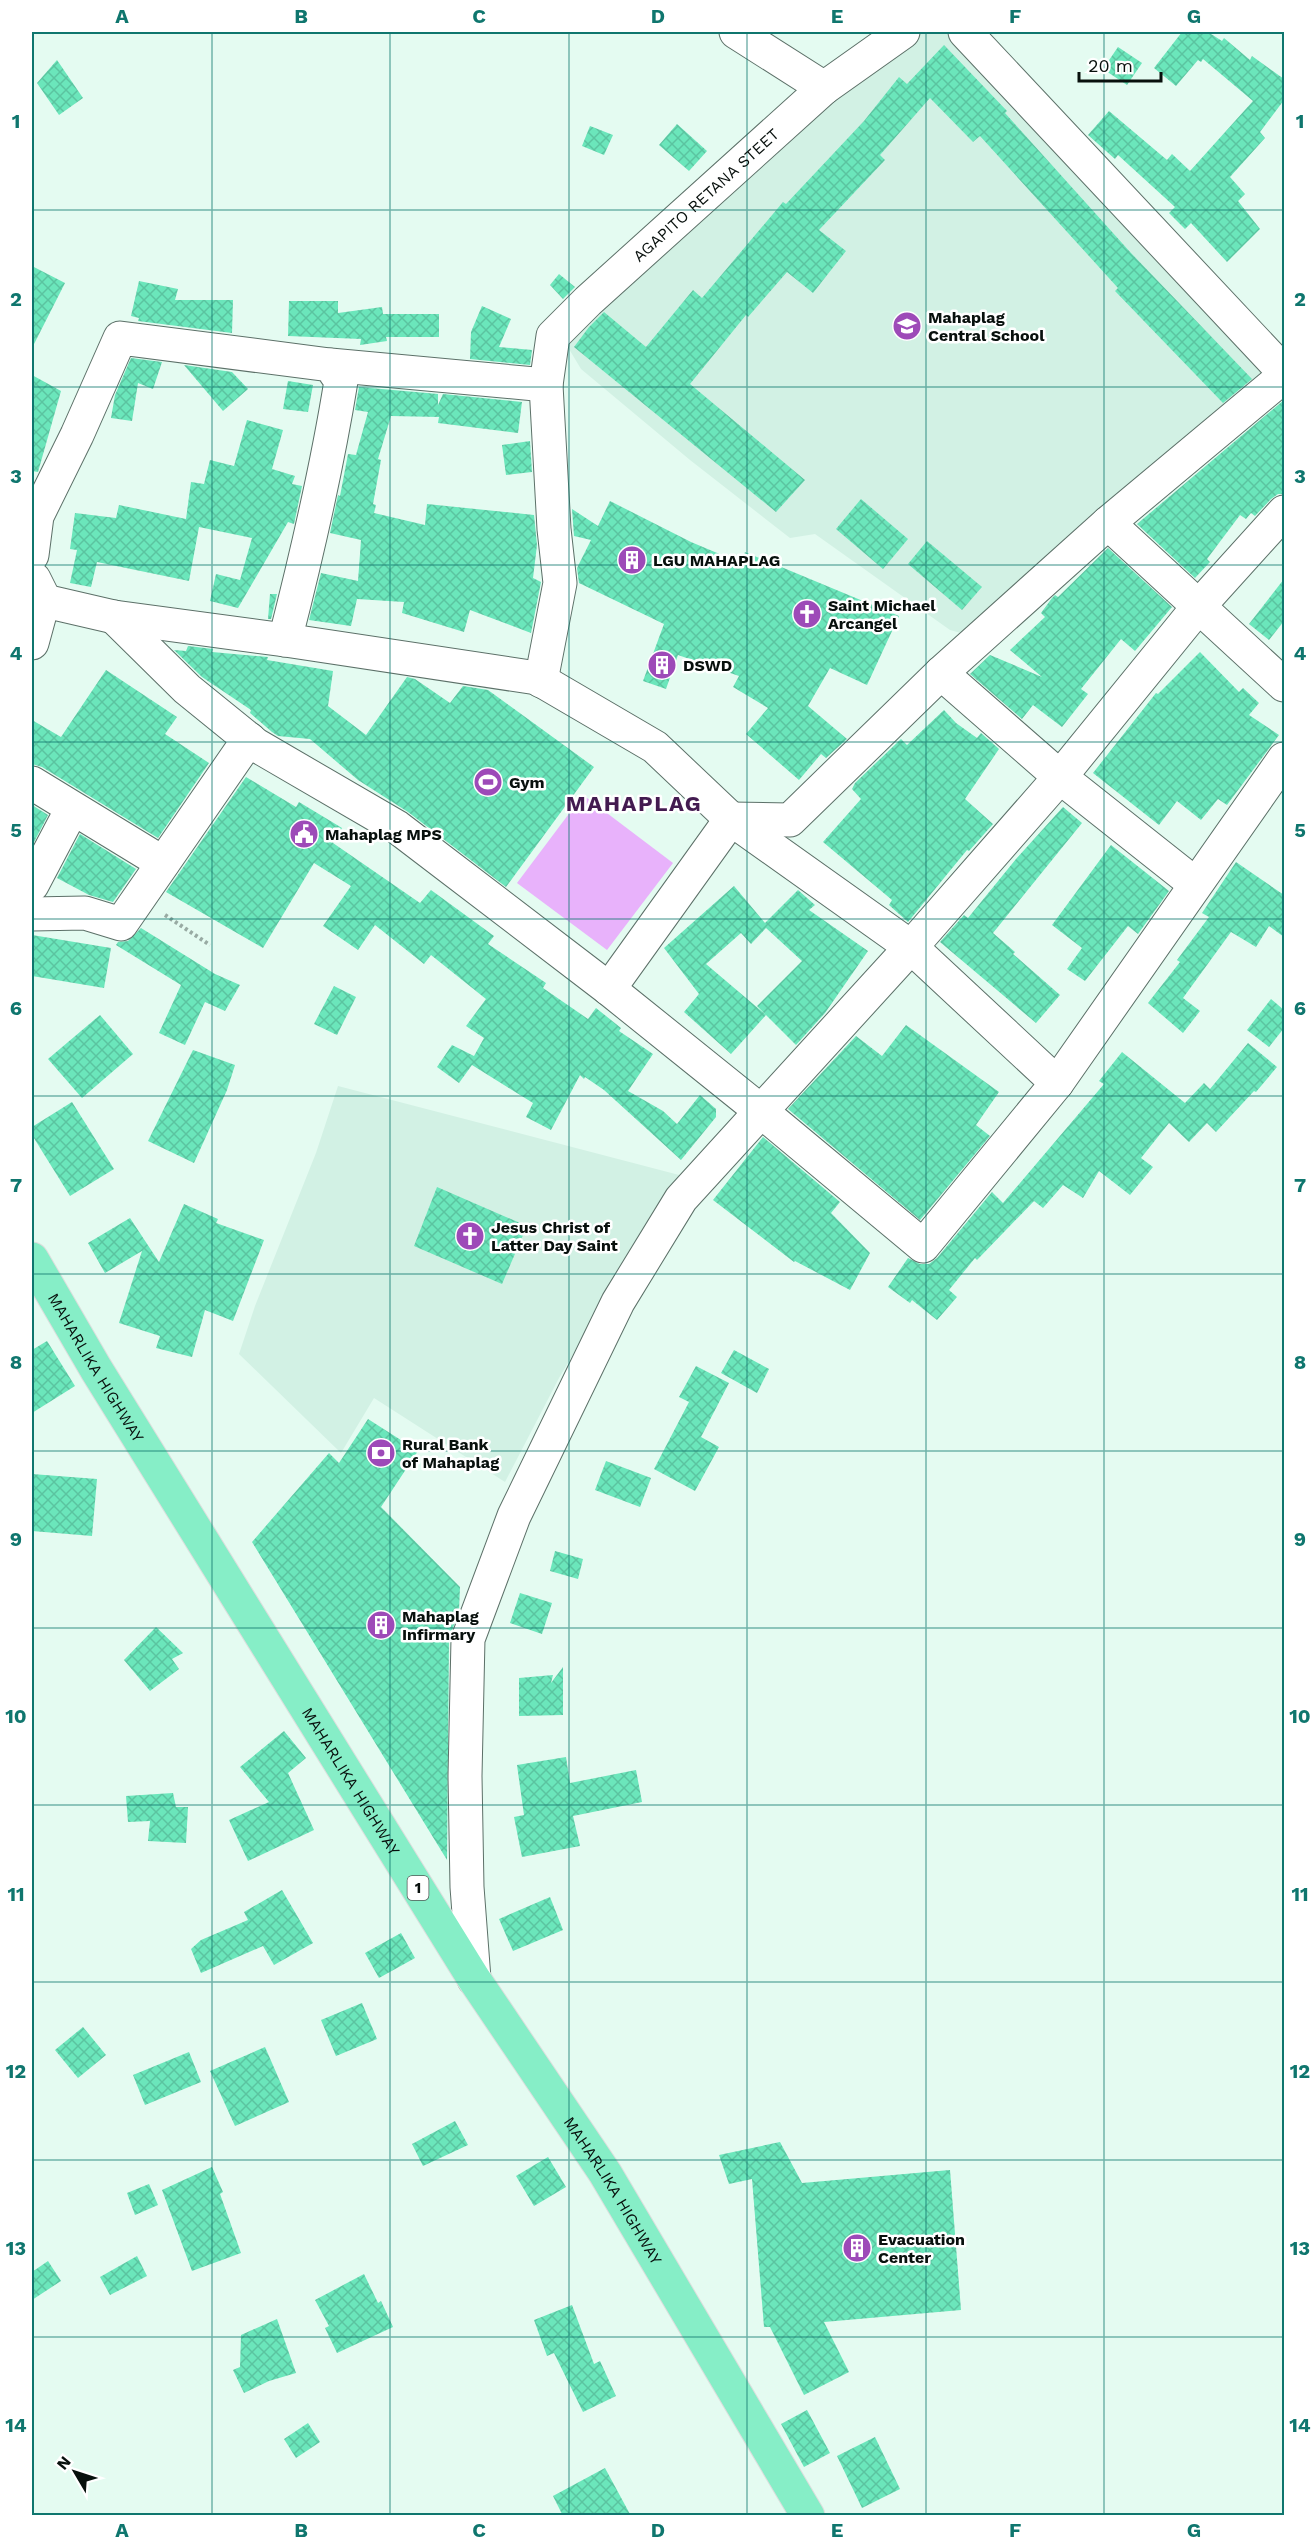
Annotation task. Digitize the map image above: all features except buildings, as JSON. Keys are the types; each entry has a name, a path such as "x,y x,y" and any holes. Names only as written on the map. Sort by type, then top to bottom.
{"highway":[{"name":"MAHARLIKA HIGHWAY","path":"32,1259 96,1369 474,1979 605,2173 808,2516"}],"street":[{"path":"736,32 824,88"},
{"name":"AGAPITO RETANA STEET","path":"542,681 560,583 554,529 546,385 553,336 588,301 824,88 903,32"},
{"path":"731,819 790,820 941,673 1108,523 1284,374 965,32"},
{"path":"32,555 37,516 77,435 120,338 330,365 546,385"},
{"path":"285,640 322,490 336,414 341,381 330,365"},
{"path":"474,1979 467,1887 468,1639 514,1516 618,1302 681,1199 911,947 1060,777 1199,606 1284,512"},
{"path":"1108,523 1284,685"},
{"path":"32,643 36,590 114,617 537,678 655,747 731,819 911,947 1057,1083"},
{"path":"114,617 187,689 249,739 397,827 609,989 923,1246 1057,1083 1284,759"},
{"path":"941,673 1060,777 1195,884"},
{"path":"32,914 85,913 121,924 249,739"},
{"path":"32,783 163,863"},
{"path":"32,885 72,809"},
{"path":"609,989 731,819"}],"path":[{"path":"139,898 210,945"}],"shaded area":[{"name":"Mahaplag Central School","path":"901,32 947,32 1280,374 968,635 950,630 815,534 790,538 690,460 581,369 566,344 595,308"},
{"path":"583,795 673,863 607,950 517,883"},
{"path":"338,1086 683,1176 664,1201 559,1378 505,1482 374,1398 341,1453 239,1354 255,1306 316,1153"}],"place":[{"name":"Mahaplag Central School","path":"907,326"},
{"name":"LGU MAHAPLAG","path":"632,560"},
{"name":"Saint Michael Arcangel","path":"807,614"},
{"name":"DSWD","path":"662,665"},
{"name":"Gym","path":"488,782"},
{"name":"Mahaplag MPS","path":"304,834"},
{"name":"Jesus Christ of Latter Day Saint","path":"470,1236"},
{"name":"Rural Bank of Mahaplag","path":"381,1453"},
{"name":"Mahaplag Infirmary","path":"381,1625"},
{"name":"Evacuation Center","path":"857,2248"}],"district":[{"name":"MAHAPLAG","path":"634,803"}]}
